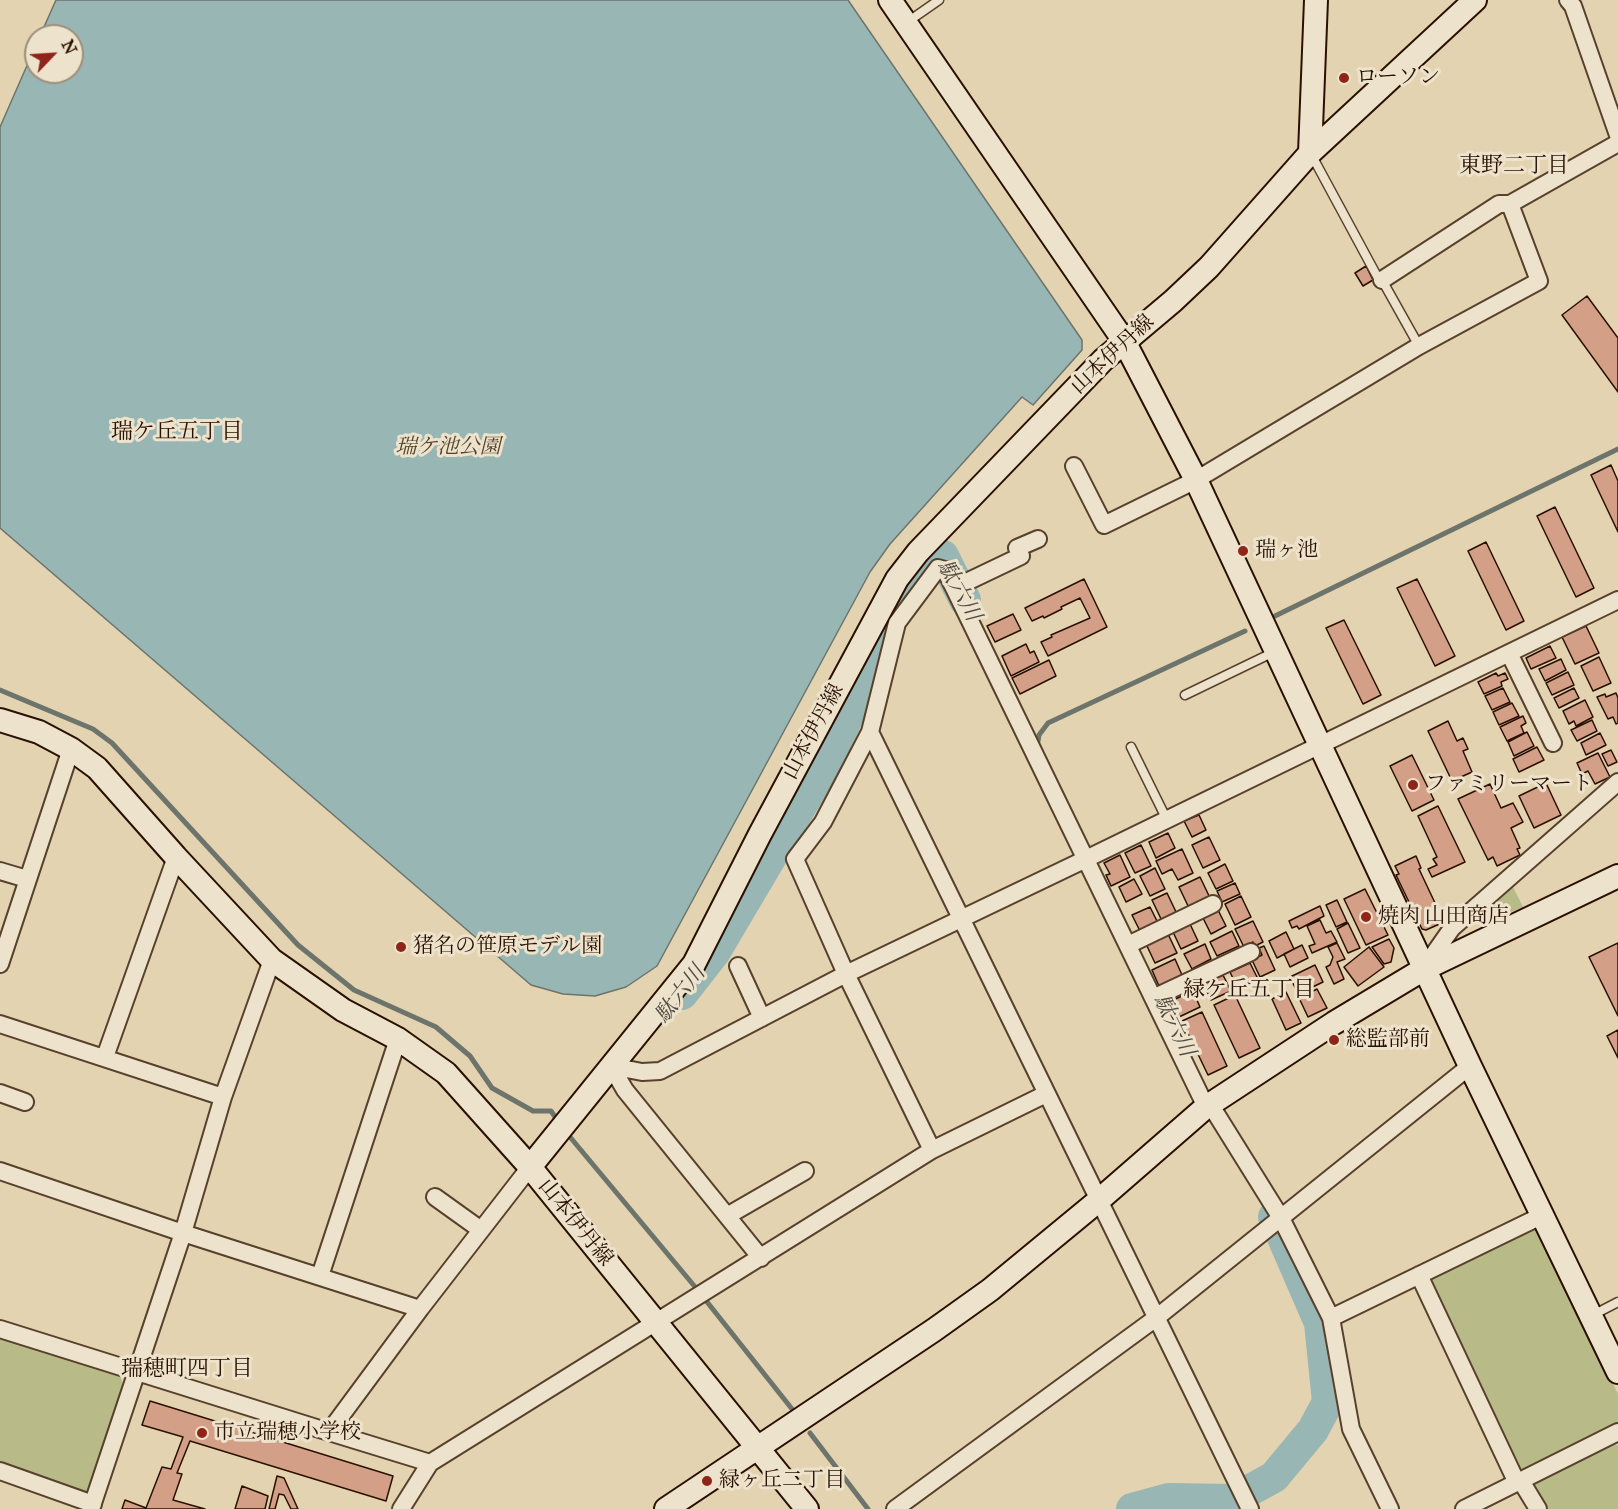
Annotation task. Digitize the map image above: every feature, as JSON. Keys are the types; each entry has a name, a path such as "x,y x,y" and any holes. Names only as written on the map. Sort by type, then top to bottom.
{"street":[{"path":"890,0 1124,341 1196,480 1424,969 1618,1372"},
{"path":"1310,153 1316,0"},
{"name":"山本伊丹線","path":"807,1509 530,1167 694,964 760,834 897,579 918,552 1103,360 1173,301 1209,267 1310,153 1475,0"},
{"path":"1568,0 1573,6 1618,135"},
{"path":"1382,280 1499,204 1510,204 1618,143"},
{"path":"1074,466 1104,525 1196,480 1419,346 1539,281 1510,204"},
{"path":"957,587 1021,556 1017,548 1038,539"},
{"path":"932,1149 846,974 795,859 823,822 870,732 897,623 938,568 945,570 957,587 1090,858 1128,945 1158,996 1208,1106 1281,1218 1331,1318 1351,1429 1390,1509"},
{"path":"611,1066 642,1072 660,1071 846,974 1090,858 1618,600"},
{"path":"1509,653 1549,720 1553,743"},
{"path":"0,720 39,732 71,749 97,768 272,960 343,1010 398,1039 446,1073 530,1167 420,1309 329,1432"},
{"path":"870,732 1250,1509"},
{"path":"0,964 71,749"},
{"path":"1424,969 1452,928 1618,782"},
{"path":"105,1057 176,857"},
{"path":"0,871 27,879"},
{"path":"666,1509 990,1290 1208,1106 1334,1023 1424,969 1618,876"},
{"path":"1128,945 1213,904"},
{"path":"1158,996 1251,952"},
{"path":"0,1471 92,1507 183,1233 223,1097 272,960"},
{"path":"738,966 762,1018"},
{"path":"0,1024 223,1097"},
{"path":"320,1276 398,1039"},
{"path":"611,1066 625,1090 761,1258"},
{"path":"895,1509 1156,1318 1470,1066"},
{"path":"0,1093 25,1102"},
{"path":"401,1509 430,1463 932,1149 1046,1094"},
{"path":"0,1171 420,1309"},
{"path":"727,1216 805,1171"},
{"path":"435,1197 481,1230"},
{"path":"1331,1318 1541,1216"},
{"path":"1419,1275 1519,1482 1538,1509"},
{"path":"0,1329 430,1463"},
{"path":"1464,1509 1618,1432"}],"lane":[{"path":"906,23 939,0"},
{"path":"1310,153 1378,278 1382,280 1419,346"},
{"path":"1185,695 1277,651"},
{"path":"1131,747 1167,820"},
{"path":"1591,1316 1618,1302"}],"green space":[{"path":"1513,887 1523,907 1485,923 1482,915"},
{"path":"1535,1224 1618,1394 1618,1428 1520,1477 1428,1281 1430,1274"},
{"path":"0,1338 119,1372 123,1385 90,1489 80,1494 0,1465"},
{"path":"1618,1445 1618,1509 1546,1509 1536,1496 1531,1484"}],"water":[{"name":"瑞ケ池公園","path":"56,0 848,0 1082,340 1082,350 1033,405 1022,397 890,544 870,572 657,966 626,987 595,996 563,994 531,985 0,528 0,127 24,72 24,84 84,84 84,24 45,24"}],"building":[{"path":"1366,266 1373,280 1363,286 1355,273"},
{"path":"1587,296 1618,338 1618,392 1562,315"},
{"path":"1611,465 1618,481 1618,532 1591,475"},
{"path":"1555,507 1594,588 1576,597 1537,516"},
{"path":"1486,542 1524,621 1506,630 1468,551"},
{"path":"1084,579 1107,627 1048,656 1041,642 1052,637 1051,635 1090,618 1080,598 1044,618 1043,616 1032,621 1025,608"},
{"path":"1417,579 1455,656 1435,666 1397,588"},
{"path":"1013,614 1021,630 995,642 987,626"},
{"path":"1344,620 1381,695 1363,704 1326,628"},
{"path":"1586,626 1599,653 1575,664 1562,637"},
{"path":"1026,644 1030,653 1034,651 1039,662 1011,676 1002,656"},
{"path":"1550,646 1556,658 1531,669 1526,658"},
{"path":"1599,657 1611,683 1593,691 1581,666"},
{"path":"1561,659 1566,670 1545,681 1539,669"},
{"path":"1049,660 1056,676 1020,694 1012,678"},
{"path":"1568,672 1574,685 1552,695 1546,683"},
{"path":"1496,673 1498,676 1505,673 1508,679 1501,682 1502,686 1484,694 1478,682"},
{"path":"1503,688 1510,702 1492,710 1485,696"},
{"path":"1574,688 1579,698 1559,708 1554,698"},
{"path":"1616,693 1618,723 1616,724 1613,717 1608,719 1597,697 1605,694 1606,697"},
{"path":"1585,700 1593,717 1576,726 1574,721 1569,724 1563,711"},
{"path":"1512,703 1519,716 1499,725 1493,712"},
{"path":"1523,716 1526,723 1521,726 1524,733 1507,741 1500,727"},
{"path":"1592,720 1597,731 1577,741 1571,730"},
{"path":"1448,721 1457,741 1463,738 1468,749 1463,751 1472,772 1452,781 1428,731"},
{"path":"1527,732 1534,746 1514,756 1508,742"},
{"path":"1600,733 1606,745 1586,755 1581,743"},
{"path":"1537,747 1544,760 1519,772 1513,759"},
{"path":"1611,750 1617,762 1608,766 1602,754"},
{"path":"1598,753 1610,777 1595,784 1588,771 1582,774 1577,763"},
{"path":"1412,755 1434,800 1412,811 1390,766"},
{"path":"1546,783 1561,815 1534,828 1519,796"},
{"path":"1490,784 1501,808 1513,803 1523,822 1511,828 1520,848 1517,849 1520,855 1497,866 1493,857 1488,860 1458,799"},
{"path":"1438,806 1465,862 1432,877 1428,869 1437,865 1433,859 1437,857 1418,816"},
{"path":"1199,815 1206,830 1192,837 1184,821"},
{"path":"1168,833 1175,848 1156,858 1149,842"},
{"path":"1209,837 1220,860 1203,868 1192,845"},
{"path":"1141,845 1151,866 1135,873 1125,853"},
{"path":"1182,849 1193,873 1178,880 1172,869 1162,874 1156,861"},
{"path":"1120,855 1130,877 1111,886 1106,875 1110,874 1104,863"},
{"path":"1416,856 1421,868 1419,869 1444,922 1426,930 1422,929 1396,875 1399,874 1395,866"},
{"path":"1225,864 1233,881 1216,889 1208,873"},
{"path":"1155,868 1165,889 1150,896 1140,876"},
{"path":"1200,877 1211,900 1190,910 1179,887"},
{"path":"1134,879 1142,894 1126,902 1119,887"},
{"path":"1235,883 1240,894 1222,902 1217,891"},
{"name":"焼肉 山田商店","path":"1365,889 1388,935 1366,945 1344,899"},
{"path":"1167,893 1177,914 1162,921 1152,900"},
{"path":"1241,896 1251,917 1235,925 1225,904"},
{"path":"1337,900 1347,922 1336,927 1326,905"},
{"path":"1320,906 1324,916 1299,929 1297,926 1292,928 1289,921"},
{"path":"1150,907 1158,923 1140,931 1132,915"},
{"path":"1218,910 1226,926 1211,934 1203,918"},
{"path":"1320,920 1326,933 1331,931 1337,942 1312,953 1309,946 1315,944 1307,926"},
{"path":"1253,921 1263,942 1255,946 1253,942 1244,947 1235,929"},
{"path":"1348,923 1360,948 1348,953 1337,929"},
{"path":"1190,924 1198,941 1181,949 1173,932"},
{"path":"1232,931 1239,946 1217,956 1210,942"},
{"path":"1286,932 1294,949 1277,958 1269,941"},
{"path":"1168,934 1177,953 1155,963 1146,944"},
{"path":"1389,939 1394,948 1391,962 1384,964 1372,947"},
{"path":"1337,943 1345,959 1337,962 1344,979 1334,984 1326,967 1330,965 1333,957 1328,947"},
{"path":"1618,943 1618,1016 1589,957"},
{"path":"1205,944 1211,959 1192,969 1184,954"},
{"path":"1302,945 1308,958 1290,967 1284,954"},
{"path":"1264,946 1275,970 1260,977 1252,960 1262,955 1259,948"},
{"path":"1369,947 1384,967 1358,986 1344,967"},
{"path":"1175,959 1182,975 1159,986 1152,970"},
{"path":"1250,963 1258,979 1238,989 1230,972"},
{"path":"1315,965 1323,982 1298,994 1290,977"},
{"path":"1223,975 1231,991 1211,1000 1203,984"},
{"path":"1317,989 1327,1008 1308,1017 1299,998"},
{"path":"1193,991 1200,1007 1179,1017 1171,1001"},
{"path":"1286,992 1301,1023 1286,1030 1272,999"},
{"path":"1235,995 1260,1048 1239,1058 1214,1005"},
{"path":"1202,1012 1227,1066 1208,1075 1182,1021"},
{"path":"1618,1030 1618,1058 1607,1036"},
{"path":"150,1401 393,1476 386,1501 190,1441 177,1473 182,1474 173,1500 205,1509 122,1509 125,1500 146,1508 162,1467 171,1469 183,1437 142,1425"},
{"path":"277,1476 284,1478 298,1509 291,1509 284,1495 279,1494 275,1509 269,1509"},
{"path":"242,1486 268,1496 265,1509 235,1509"}],"waterway":[{"path":"1275,616 1618,449"},
{"name":"駄六川","path":"682,994 714,953 824,767 849,714 874,640 902,597 936,553 943,556 965,600"},
{"path":"1037,747 1039,735 1048,723 1245,631"},
{"path":"0,690 93,729 112,743 298,945 354,990 436,1027 470,1056 492,1088 533,1111 551,1111 560,1124"},
{"path":"565,1131 696,1288 792,1409"},
{"name":"駄六川","path":"1132,1509 1169,1499 1232,1500 1274,1477 1313,1430 1328,1402 1320,1323 1274,1217"},
{"path":"810,1433 868,1509"}],"place":[{"name":"ローソン","path":"1344,78"},
{"name":"瑞ヶ池","path":"1243,551"},
{"name":"ファミリーマート","path":"1413,785"},
{"name":"焼肉 山田商店","path":"1366,917"},
{"name":"猪名の笹原モデル園","path":"401,947"},
{"name":"総監部前","path":"1334,1040"},
{"name":"市立瑞穂小学校","path":"202,1433"},
{"name":"緑ヶ丘二丁目","path":"707,1481"}],"district":[{"name":"東野二丁目","path":"1514,167"},
{"name":"瑞ケ丘五丁目","path":"177,433"},
{"name":"緑ケ丘五丁目","path":"1249,991"},
{"name":"瑞穂町四丁目","path":"187,1370"}]}
